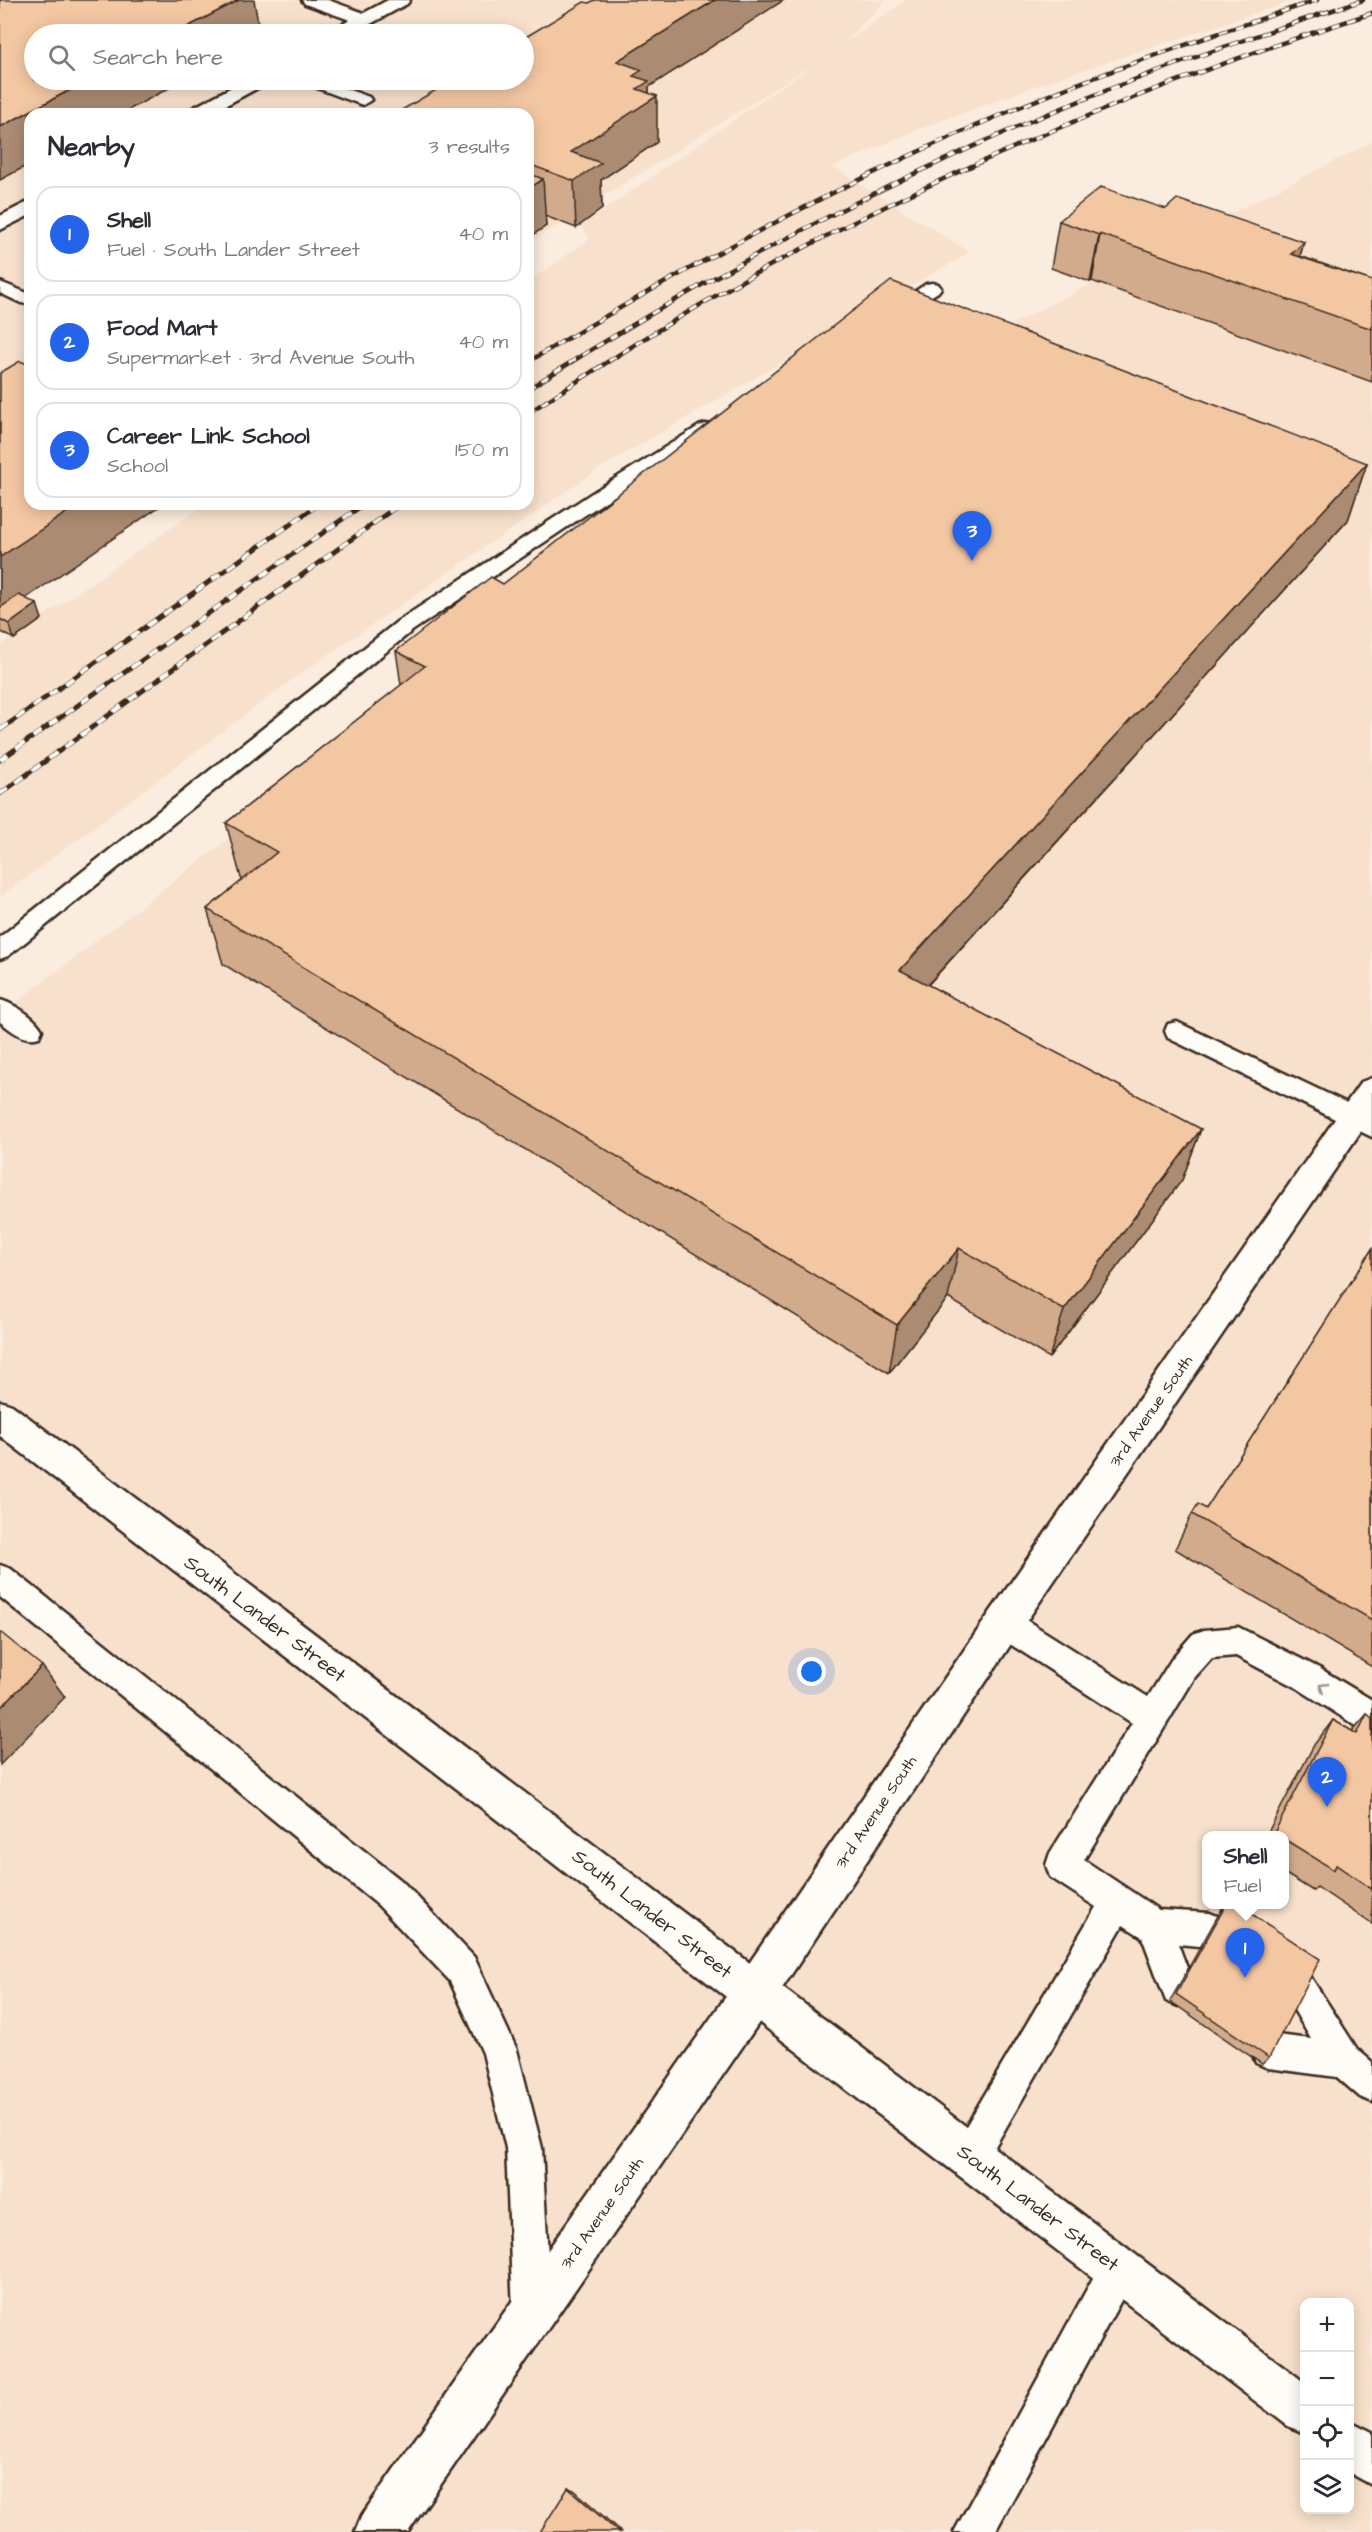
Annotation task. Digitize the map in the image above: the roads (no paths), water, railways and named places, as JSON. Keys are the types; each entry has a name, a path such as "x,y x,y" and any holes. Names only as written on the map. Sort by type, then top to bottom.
{"street":[{"path":"311,0 366,20"},
{"path":"358,24 401,0"},
{"path":"207,108 240,90"},
{"path":"0,224 24,210"},
{"name":"3rd Avenue South","path":"379,2532 754,1993 1004,1623 1363,1122 1372,1090"},
{"name":"South Lander Street","path":"0,1416 754,1993 1300,2406"},
{"path":"1354,2447 1372,2461"}],"lane":[{"path":"336,90 363,100"},
{"path":"0,287 24,298"},
{"path":"872,326 932,288"},
{"path":"0,950 405,626 599,497 720,421"},
{"path":"0,1009 30,1030"},
{"path":"1178,1031 1363,1122"},
{"path":"0,1579 390,1893 462,1969 500,2050 524,2148 532,2313"},
{"path":"1004,1623 1152,1718"},
{"path":"1210,1930 1154,1926 1062,1865 1184,1667 1204,1644 1238,1641 1308,1678 1372,1718"},
{"path":"969,2156 1118,1902"},
{"path":"1154,1926 1178,1989"},
{"path":"1300,1991 1344,2061 1372,2085"},
{"path":"1268,2051 1344,2061"},
{"path":"974,2532 1118,2269"}],"railway":[{"path":"534,359 759,231 937,143 1116,69 1317,0"},
{"path":"534,385 712,279 901,180 1031,121 1154,72 1363,0"},
{"path":"534,409 637,343 749,277 922,189 1099,111 1258,51 1372,13"},
{"path":"0,730 311,510"},
{"path":"0,760 355,510"},
{"path":"0,794 392,510"}],"place":[{"name":"Career Link School","path":"972,561"},
{"name":"Food Mart","path":"1327,1807"},
{"name":"Shell","path":"1245,1978"}]}
